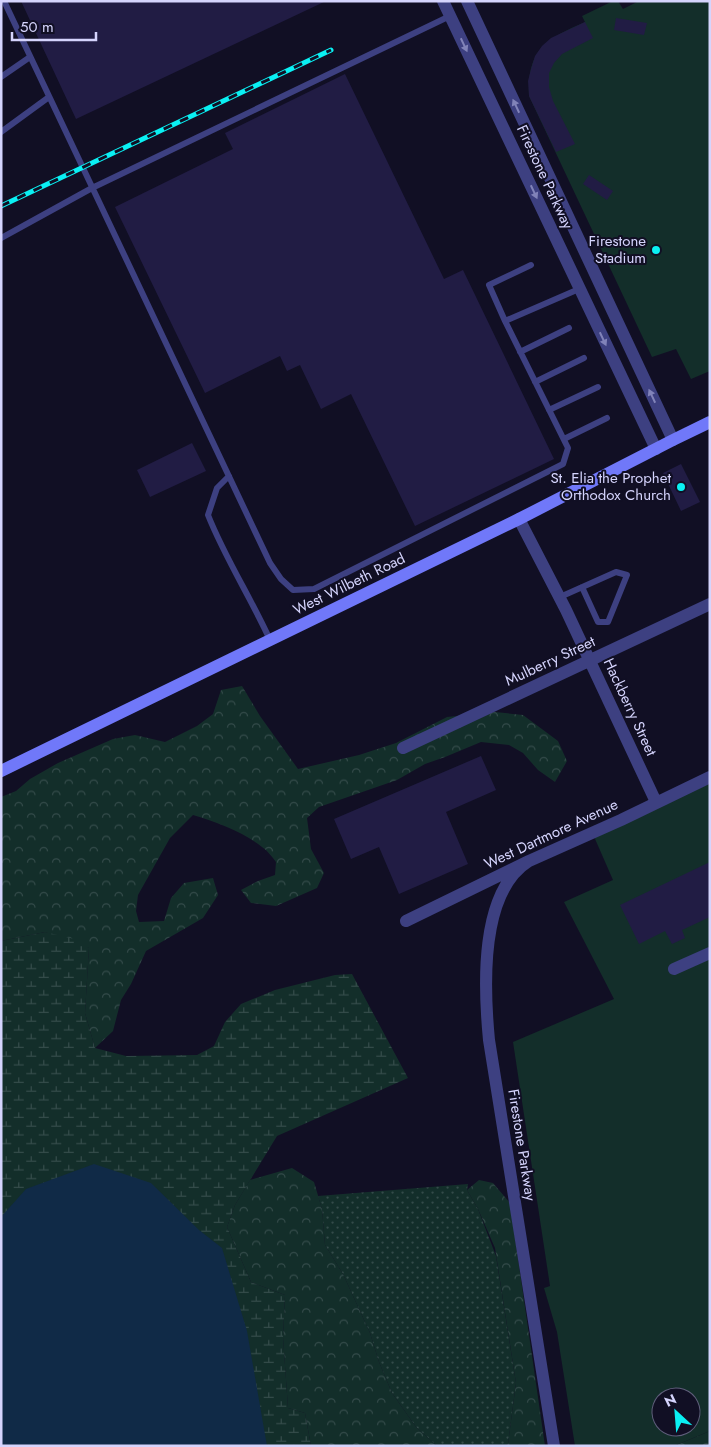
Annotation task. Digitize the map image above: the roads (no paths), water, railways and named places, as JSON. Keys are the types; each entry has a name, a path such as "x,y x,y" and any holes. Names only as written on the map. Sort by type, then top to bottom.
{"main road":[{"name":"West Wilbeth Road","path":"1,771 519,519 710,422"}],"street":[{"name":"Firestone Parkway","path":"443,1 656,449"},
{"name":"Firestone Parkway","path":"467,1 673,440"},
{"name":"Hackberry Street","path":"519,519 560,597 656,802"},
{"name":"Mulberry Street","path":"403,748 710,604"},
{"name":"West Dartmore Avenue","path":"406,921 529,861 710,777"},
{"name":"Firestone Parkway","path":"529,861 510,877 500,895 487,948 485,991 489,1040 554,1446"},
{"path":"674,969 710,953"}],"lane":[{"path":"4,1 270,563 293,590 314,589 563,464 568,448 564,438 505,322 489,285 530,265"},
{"path":"1,238 92,188 450,16"},
{"path":"1,77 30,57"},
{"path":"1,132 49,97"},
{"path":"505,322 579,288"},
{"path":"520,352 569,328"},
{"path":"535,382 584,358"},
{"path":"549,410 598,387"},
{"path":"564,438 607,418"},
{"path":"229,476 217,488 208,515 216,537 261,619 270,640"},
{"path":"560,597 582,587 616,572 627,575 608,622 598,622 582,587"}],"water":[{"path":"94,1164 151,1183 199,1230 222,1248 247,1331 267,1446 1,1446 1,1217 26,1189"}],"railway":[{"path":"1,206 331,50"}],"place":[{"name":"Firestone Stadium","path":"656,250"},
{"name":"St. Elia the Prophet Orthodox Church","path":"681,487"}]}
